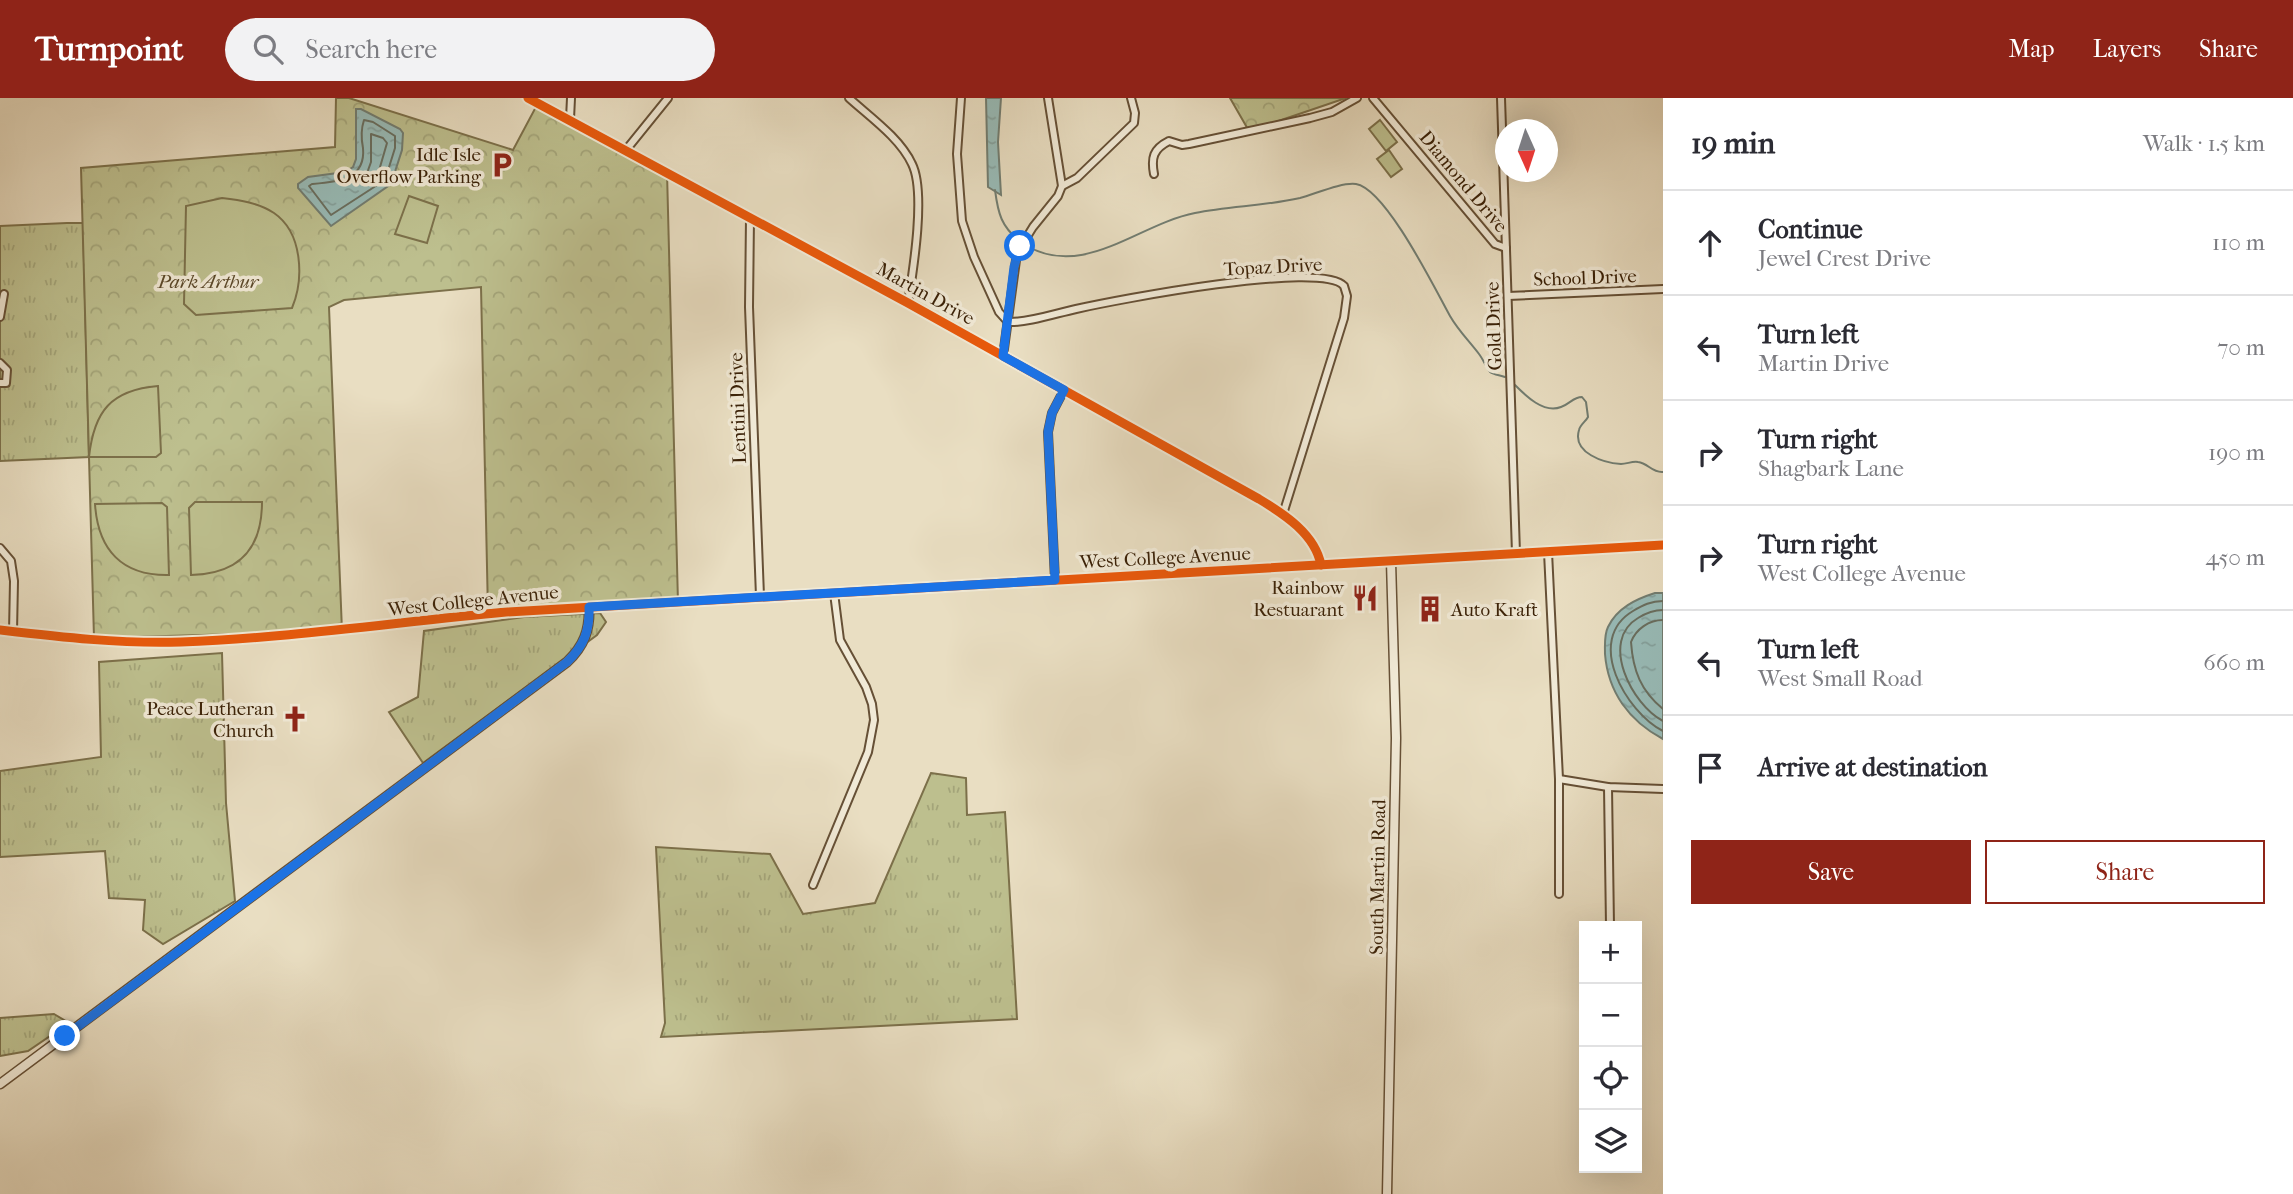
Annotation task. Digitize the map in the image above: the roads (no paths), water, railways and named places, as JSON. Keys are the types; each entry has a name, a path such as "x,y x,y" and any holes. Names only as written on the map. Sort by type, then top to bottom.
{"street":[{"name":"Martin Drive","path":"528,98 908,303 1283,514 1311,542 1320,557 1321,565"},
{"path":"570,98 570,119"},
{"path":"626,150 668,98"},
{"path":"849,98 899,145 912,162 916,176 914,253 908,303"},
{"path":"961,98 957,154 962,221 974,257 999,312 1008,322"},
{"path":"1048,98 1062,186"},
{"path":"1003,356 1017,253 1062,186 1077,178 1134,123 1135,113 1131,98"},
{"path":"1154,174 1152,158 1155,150 1169,141 1189,144 1310,118 1332,112 1357,98"},
{"name":"Diamond Drive","path":"1373,98 1495,244 1506,248"},
{"name":"Gold Drive","path":"1501,98 1516,553"},
{"name":"Lentini Drive","path":"750,218 749,307 760,596"},
{"name":"Topaz Drive","path":"1008,322 1143,295 1214,285 1301,276 1341,282 1348,296 1344,318 1283,514"},
{"name":"School Drive","path":"1508,296 1663,289"},
{"path":"0,317 4,294"},
{"path":"0,362 7,370 6,383 0,383"},
{"path":"1055,580 1048,432 1052,413 1064,390"},
{"name":"West College Avenue","path":"0,630 132,641 179,642 342,631 488,613 1663,545"},
{"path":"0,548 10,561 14,581 13,632"},
{"path":"1548,552 1559,779 1559,894"},
{"name":"South Martin Road","path":"1387,1194 1396,738 1391,561"},
{"path":"813,885 864,761 874,720 866,687 840,640 834,593"},
{"path":"0,1084 567,662 587,634 589,607"},
{"path":"1559,779 1608,787 1663,789"},
{"path":"1608,787 1611,921"}],"water":[{"path":"986,98 1001,98 998,142 1001,195 988,187"},
{"path":"356,109 400,129 403,133 402,150 391,184 331,226 298,188 298,184 308,177 345,172 353,167 356,159"},
{"path":"1655,593 1663,593 1663,739 1640,723 1622,704 1611,681 1605,654 1607,630 1616,615 1634,601"}],"waterway":[{"path":"1025,245 1047,254 1068,256 1090,253 1195,213 1287,201 1336,186 1356,184 1368,190 1395,221 1453,321 1490,372 1505,377"},
{"path":"995,190 1002,219 1009,231 1021,242"},
{"path":"1515,385 1536,403 1548,408 1555,409 1582,397 1586,402 1588,417 1580,428 1578,438 1585,451 1606,462 1638,462 1663,472"}],"place":[{"name":"Idle Isle Overflow Parking","path":"502,165"},
{"name":"Rainbow Restuarant","path":"1365,598"},
{"name":"Auto Kraft","path":"1430,609"},
{"name":"Peace Lutheran Church","path":"295,719"}],"park label":[{"name":"Park Arthur","path":"208,281"}]}
